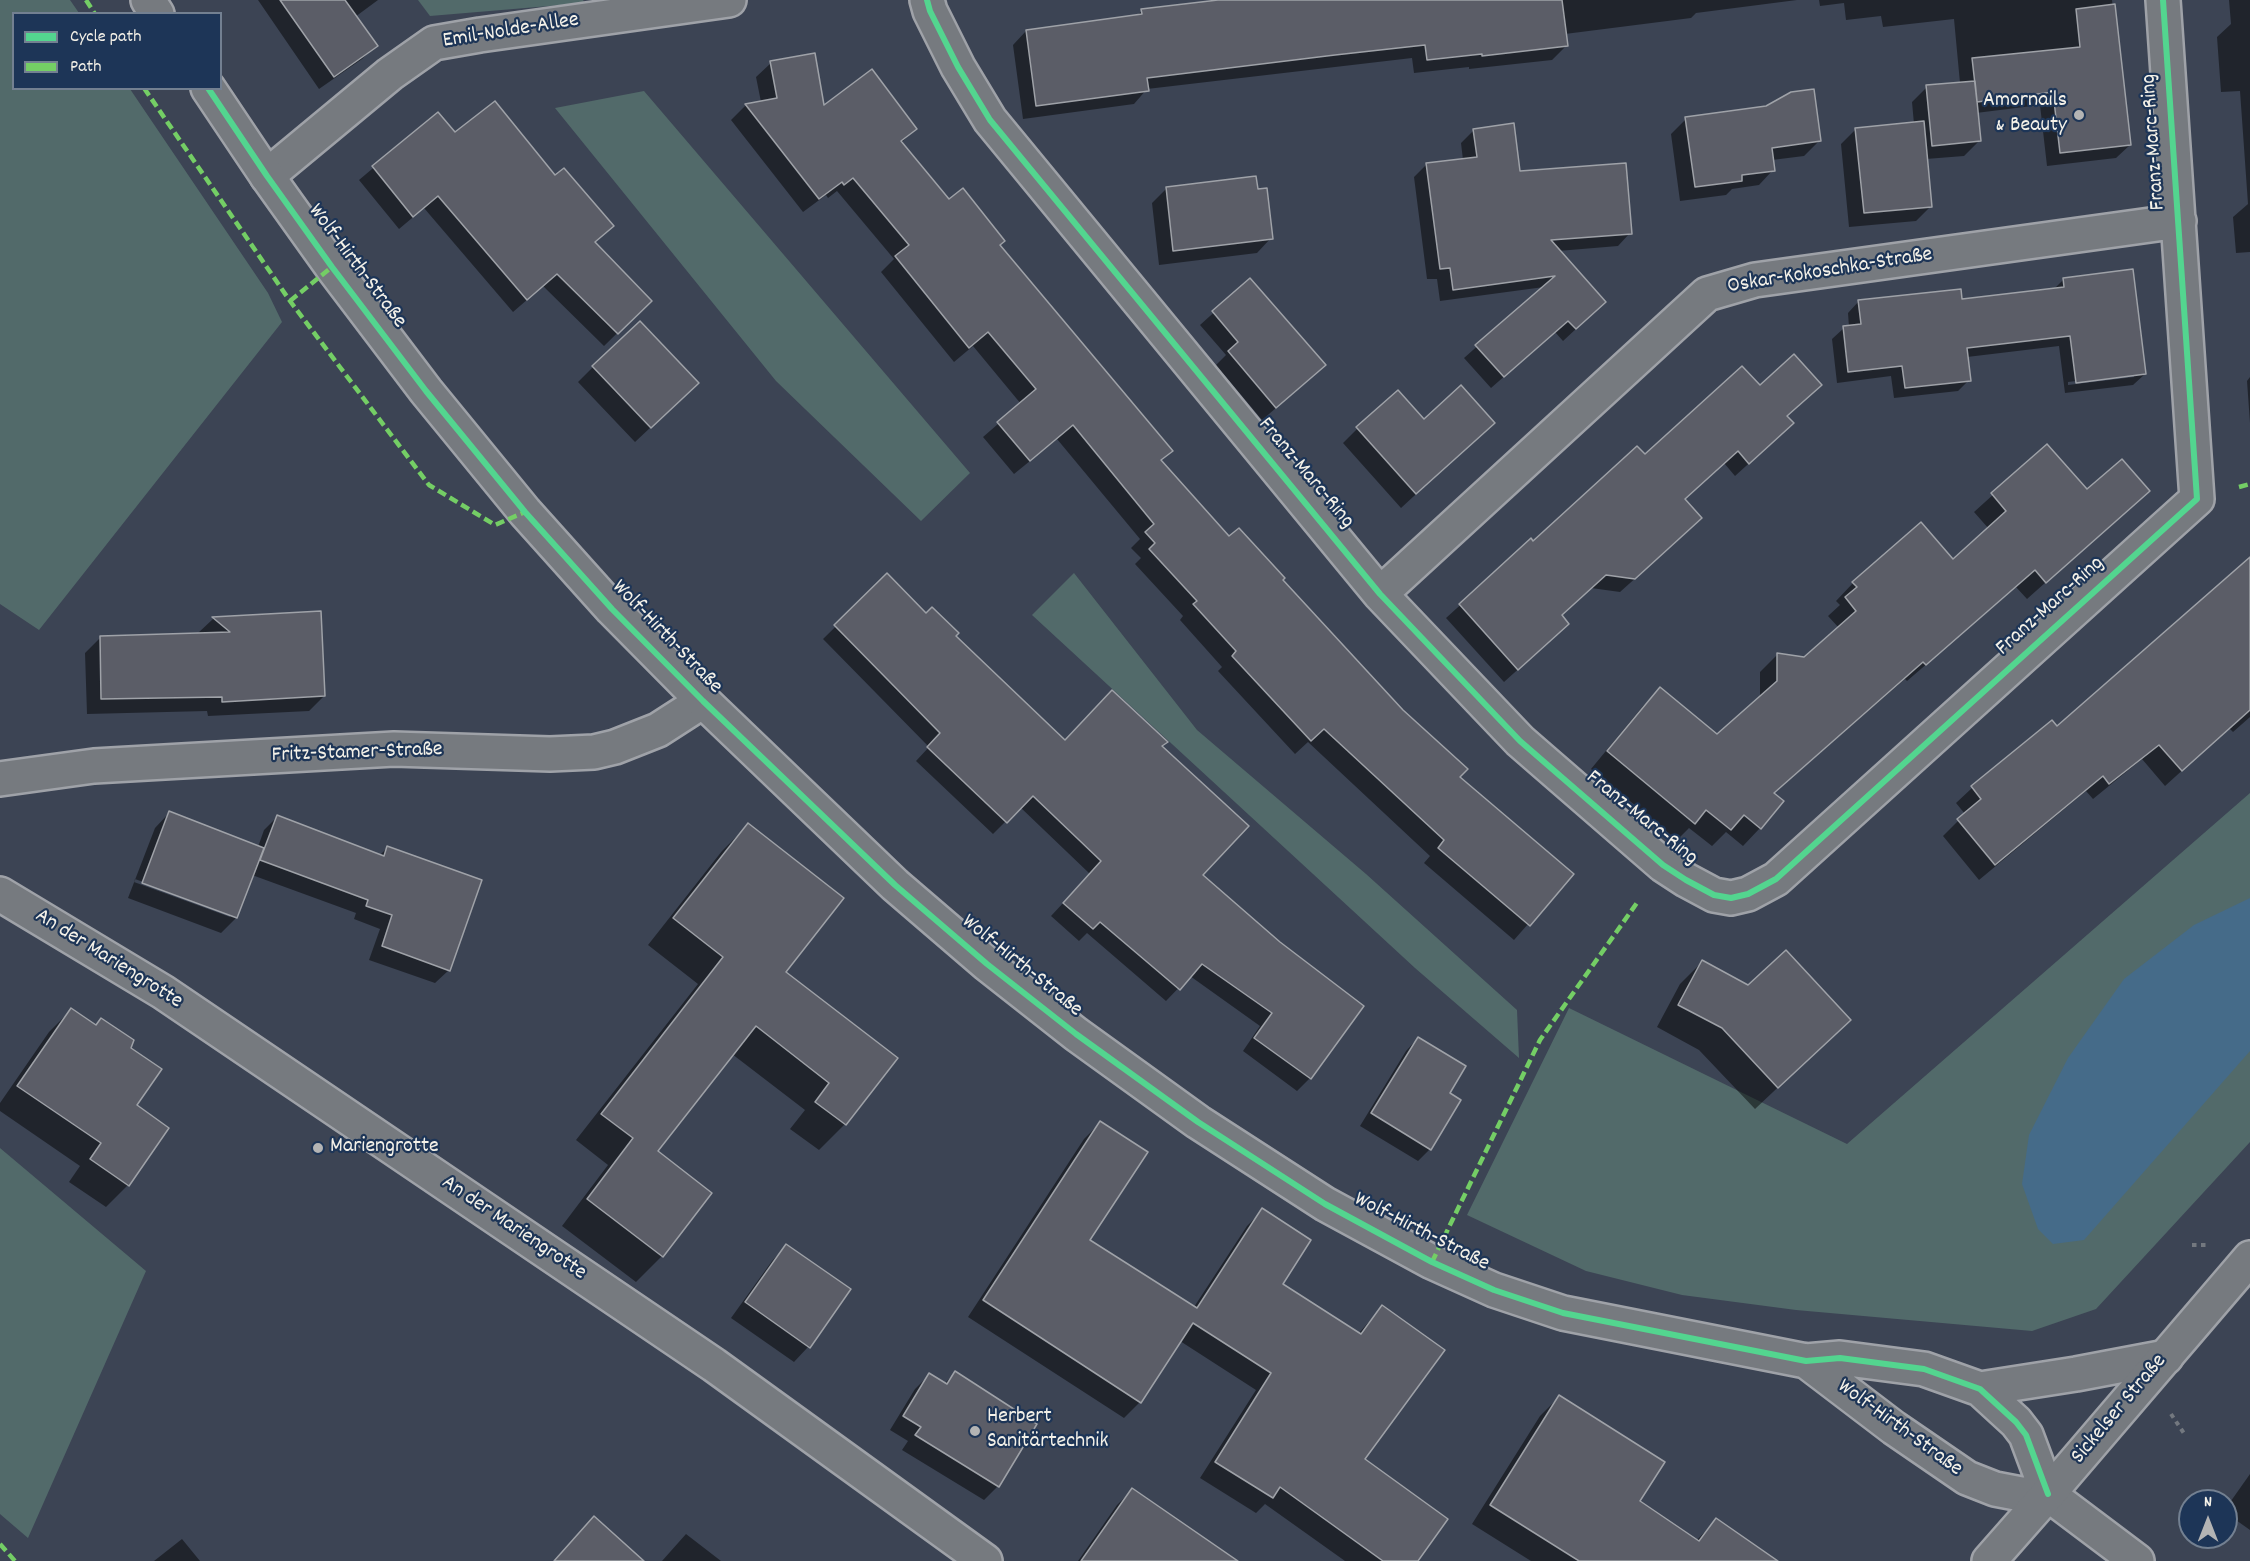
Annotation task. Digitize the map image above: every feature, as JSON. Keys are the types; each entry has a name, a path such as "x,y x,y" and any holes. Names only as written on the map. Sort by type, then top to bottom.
{"street":[{"name":"Emil-Nolde-Allee","path":"267,176 390,74 434,43 729,0"},
{"name":"Franz-Marc-Ring","path":"927,0 930,11 958,67 990,120 1380,594 1520,741 1663,865 1714,895 1731,897 1748,894 1776,879 2197,499 2163,0"},
{"name":"Wolf-Hirth-Straße","path":"209,90 332,267 426,391 525,512 612,609 703,701 895,885 987,964 1068,1028 1182,1110 1325,1204 1432,1262 1494,1290 1563,1313 1806,1361 1840,1358 1924,1369 1980,1389 2016,1422 2026,1435 2049,1494 2021,1494 1995,1489 1967,1478 1894,1428 1806,1361"},
{"name":"Oskar-Kokoschka-Straße","path":"1380,594 1707,294 1755,280 2179,220"},
{"name":"Fritz-Stamer-Straße","path":"0,779 94,766 394,749 550,754 594,752 615,747 658,730 703,701"},
{"name":"An der Mariengrotte","path":"0,894 163,992 704,1359 986,1561"},
{"name":"Sickelser Straße","path":"1989,1561 2250,1258"},
{"path":"1980,1389 2166,1357"},
{"path":"2049,1494 2136,1561"}],"green space":[{"path":"0,0 70,0 78,12 12,12 12,90 131,90 268,293 282,322 39,630 0,604"},
{"path":"418,0 583,0 585,3 430,16"},
{"path":"644,91 970,473 921,521 776,381 555,108"},
{"path":"1074,573 1197,730 1366,874 1517,1010 1519,1058 1415,968 1032,615"},
{"path":"2250,793 2250,1142 2096,1309 2032,1331 1796,1310 1682,1295 1586,1271 1467,1215 1569,1008 1847,1144"},
{"path":"0,1148 146,1271 28,1538 0,1514"}],"water":[{"path":"2250,898 2250,1051 2084,1240 2053,1244 2038,1229 2022,1184 2029,1135 2068,1058 2124,979 2194,925"}],"building":[{"path":"280,0 345,0 378,46 334,77"},
{"path":"1218,0 1562,0 1568,46 1427,60 1425,45 1335,55 1147,78 1149,91 1036,106 1026,30 1142,14 1141,9"},
{"path":"2115,4 2131,145 2060,153 2053,92 1977,102 1972,58 2080,47 2076,9"},
{"path":"815,53 824,105 872,69 917,129 901,141 949,199 963,188 1005,241 1000,245 1173,451 1161,460 1229,536 1239,528 1285,578 1283,580 1403,710 1468,769 1460,777 1574,874 1530,926 1438,848 1444,840 1324,729 1311,741 1232,656 1236,651 1193,604 1197,601 1149,549 1155,543 1145,532 1154,524 1073,425 1030,461 997,422 1036,389 988,332 969,348 895,256 909,245 853,178 844,185 842,182 819,199 745,104 777,98 770,61"},
{"path":"1975,81 1981,141 1932,146 1926,85"},
{"path":"1814,89 1821,141 1772,148 1775,171 1742,175 1742,181 1695,187 1685,117 1766,106 1791,92"},
{"path":"495,101 555,175 564,168 614,226 595,242 652,301 618,334 557,274 527,300 438,196 413,217 372,166 438,112 455,132"},
{"path":"1924,121 1932,207 1864,213 1855,128"},
{"path":"1514,123 1520,171 1626,163 1632,234 1551,240 1606,302 1576,329 1568,321 1504,377 1475,345 1555,276 1453,290 1450,268 1440,269 1426,163 1477,157 1473,129"},
{"path":"1256,176 1258,189 1267,188 1273,239 1173,251 1166,187"},
{"path":"2133,269 2146,374 2076,383 2070,336 1967,348 1971,381 1905,388 1902,366 1848,372 1843,326 1861,324 1858,300 1961,289 1962,299 2064,287 2063,278"},
{"path":"1250,278 1326,365 1276,408 1228,351 1238,342 1212,311"},
{"path":"640,321 699,383 651,428 592,366"},
{"path":"1794,354 1822,385 1787,416 1794,423 1749,464 1738,451 1685,499 1702,518 1635,579 1606,575 1562,615 1569,624 1518,670 1459,604 1531,538 1533,541 1637,446 1645,454 1742,366 1760,385"},
{"path":"1461,385 1495,423 1416,494 1356,427 1398,390 1424,419"},
{"path":"2047,444 2087,489 2122,459 2150,491 2046,583 2035,570 1926,665 1923,662 1774,793 1784,801 1761,829 1744,815 1731,830 1706,810 1695,824 1607,751 1660,687 1717,734 1777,681 1777,653 1804,657 1856,611 1845,597 1857,587 1852,582 1921,522 1953,559 2006,511 1991,493"},
{"path":"2250,557 2250,710 2182,771 2159,745 2109,784 2103,776 1995,865 1957,819 1981,799 1971,786 2052,720 2057,726"},
{"path":"887,573 926,613 932,607 959,633 956,636 1065,740 1112,690 1168,742 1162,746 1249,826 1203,875 1280,942 1364,1006 1311,1079 1254,1038 1272,1013 1202,964 1180,990 1100,922 1093,929 1063,903 1101,861 1033,796 1007,823 927,747 940,733 834,625"},
{"path":"321,611 325,696 222,702 222,697 101,699 100,636 230,632 212,617"},
{"path":"169,811 264,848 237,918 142,883"},
{"path":"277,815 384,856 387,846 482,880 450,971 382,946 392,915 366,906 368,900 260,860"},
{"path":"748,823 844,898 786,972 898,1058 846,1125 815,1102 829,1083 756,1026 658,1151 712,1193 663,1257 587,1199 633,1138 601,1114 723,957 673,918"},
{"path":"1786,950 1851,1020 1778,1088 1722,1028 1678,1005 1702,960 1748,985"},
{"path":"71,1008 96,1025 101,1018 134,1040 131,1048 162,1069 137,1105 169,1128 129,1186 90,1159 101,1143 17,1086"},
{"path":"1418,1037 1466,1066 1450,1093 1461,1100 1431,1150 1371,1113"},
{"path":"1100,1121 1148,1152 1090,1240 1197,1308 1262,1208 1311,1240 1283,1284 1361,1334 1382,1305 1445,1350 1365,1459 1448,1519 1418,1561 1383,1561 1280,1487 1273,1498 1215,1462 1271,1373 1193,1323 1141,1403 983,1300"},
{"path":"786,1244 851,1289 810,1348 745,1302"},
{"name":"Herbert Sanitärtechnik","path":"955,1371 1037,1424 999,1487 915,1435 921,1427 903,1416 929,1373 947,1384"},
{"path":"1559,1395 1665,1462 1640,1501 1699,1541 1716,1518 1778,1561 1579,1561 1490,1505"},
{"path":"1132,1488 1238,1561 1081,1561"},
{"path":"594,1516 644,1561 554,1561"}],"marked path":[{"path":"86,0 94,12"},
{"path":"145,90 290,301 429,485 495,525 525,512"},
{"path":"290,301 332,267"},
{"path":"2239,487 2250,484"},
{"path":"1432,1262 1540,1040 1639,900"},
{"path":"0,1544 15,1561"}],"cycle path":[{"path":"927,0 930,11 958,67 990,120 1380,594 1520,741 1663,865 1714,895 1731,898 1748,894 1776,879 2197,499 2163,0"},
{"path":"209,90 332,267 426,391 525,512 612,609 703,701 895,885 987,964 1076,1034 1198,1122 1325,1204 1432,1262 1494,1290 1563,1313 1806,1361 1840,1358 1924,1369 1980,1389 2016,1422 2026,1435 2048,1494"}],"place":[{"name":"Amornails & Beauty","path":"2079,115"},
{"name":"Mariengrotte","path":"318,1148"},
{"name":"Herbert Sanitärtechnik","path":"975,1431"}]}
